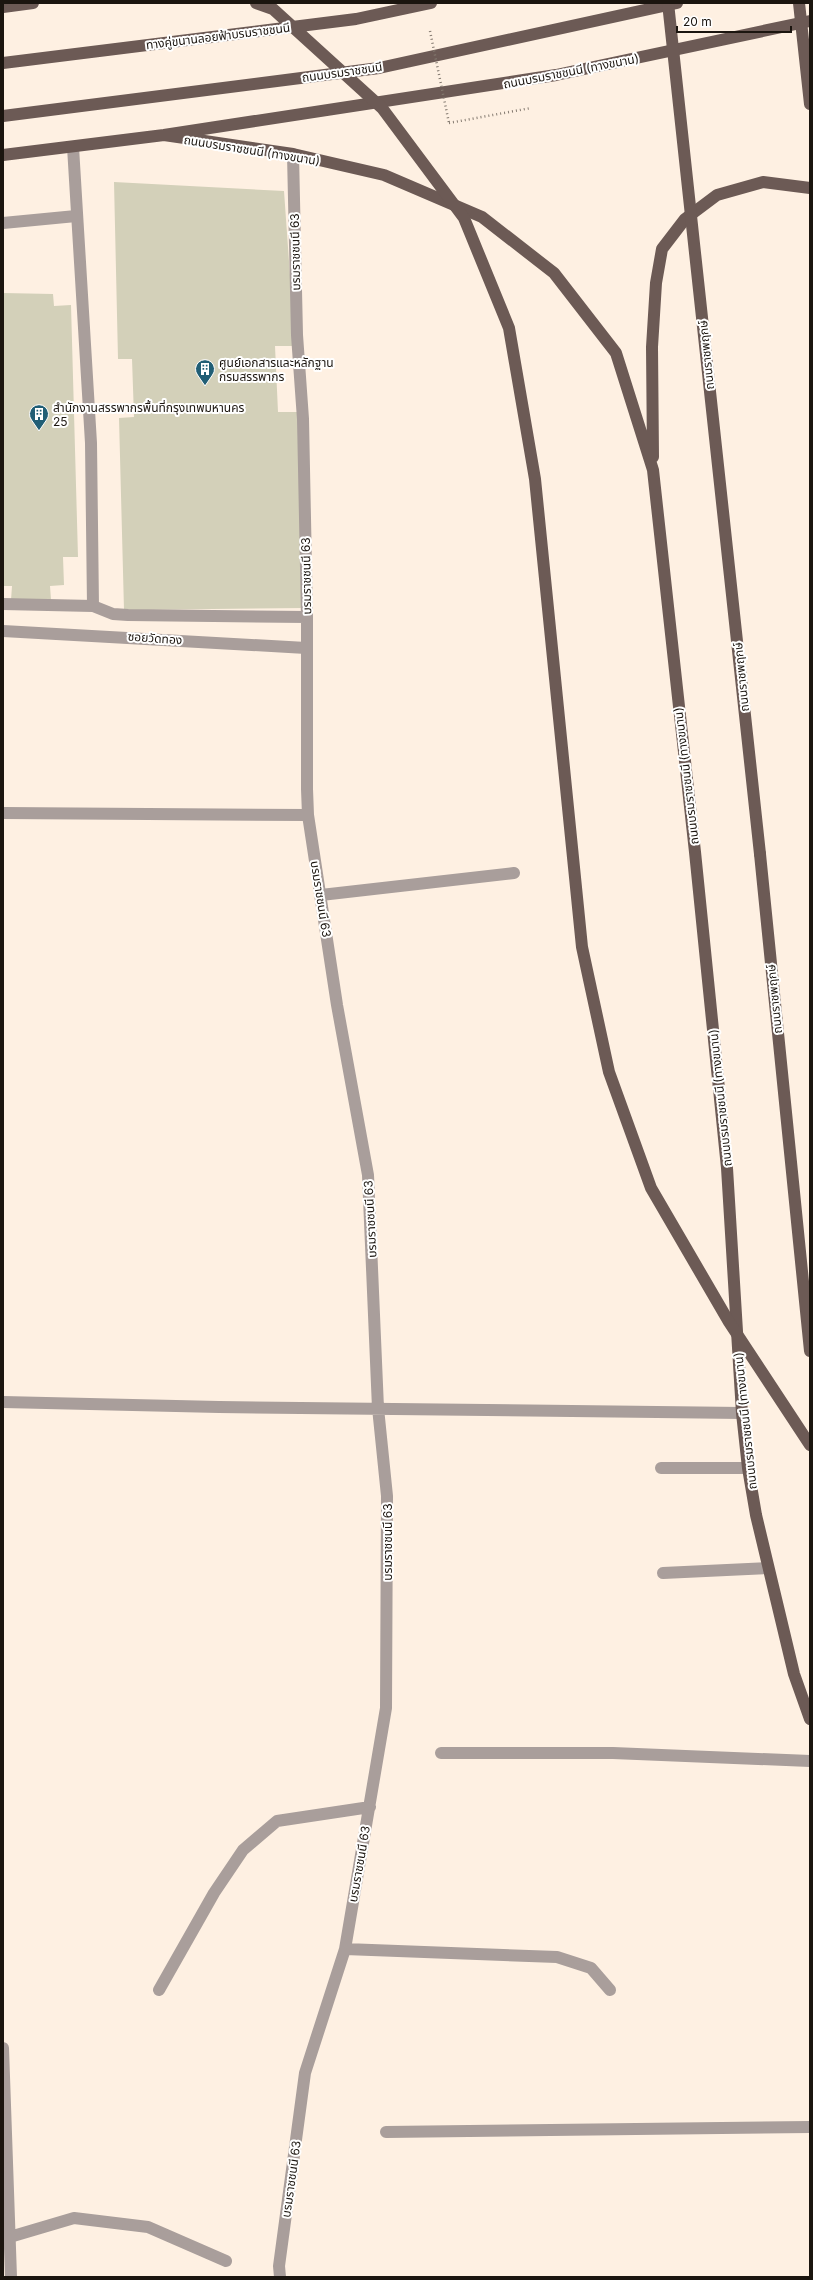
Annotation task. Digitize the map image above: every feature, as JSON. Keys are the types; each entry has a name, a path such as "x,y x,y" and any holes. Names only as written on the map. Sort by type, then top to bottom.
{"main road":[{"path":"3,7 33,3"},
{"path":"256,3 272,9 382,108 464,218 509,328 535,479 582,947 609,1072 651,1188 729,1322 810,1445"},
{"name":"ทางคู่ขนานลอยฟ้าบรมราชชนนี","path":"3,63 356,18 431,3"},
{"name":"ถนนราชพฤกษ์","path":"668,3 760,854 810,1351"},
{"name":"ถนนบรมราชชนนี","path":"3,116 380,68 678,3"},
{"path":"800,3 810,104"},
{"name":"ถนนบรมราชชนนี (ทางขนาน)","path":"3,155 73,148 164,136 556,75 810,21"},
{"name":"ถนนบรมราชชนนี (ทางขนาน)","path":"164,136 293,154 384,175 482,217 554,273 616,353 653,470 695,852 727,1168 742,1413 748,1468 768,1568 794,1674 810,1719"},
{"path":"653,470 652,347 656,283 662,249 685,219 718,195 763,182 810,188"}],"street":[{"path":"73,148 91,443 93,606"},
{"name":"บรมราชชนนี 63","path":"280,2277 279,2266 305,2074 345,1949 360,1853 370,1807 386,1708 387,1496 378,1408 368,1175 337,1005 308,815 307,617 303,419 297,335 293,154"},
{"path":"3,223 76,216"},
{"path":"3,604 93,606 113,614 128,615 307,617"},
{"name":"ซอยวัดทอง","path":"3,631 306,648"},
{"path":"3,813 308,815"},
{"path":"321,896 514,873"},
{"path":"3,1402 219,1407 742,1413"},
{"path":"661,1468 748,1468"},
{"path":"663,1573 768,1568"},
{"path":"441,1753 613,1753 810,1760"},
{"path":"159,1990 214,1893 244,1850 277,1820 370,1807"},
{"path":"345,1949 557,1957 591,1968 610,1990"},
{"path":"3,2048 6,2238 11,2277"},
{"path":"386,2132 810,2127"},
{"path":"6,2238 74,2218 148,2227 226,2261"}],"path":[{"path":"429,26 449,123 539,107"}],"building":[{"name":"ศูนย์เอกสารและหลักฐาน กรมสรรพากร","path":"114,182 284,191 295,346 275,346 278,412 298,412 305,608 124,610 119,418 134,417 132,359 118,359"},
{"name":"สำนักงานสรรพากรพื้นที่กรุงเทพมหานคร 25","path":"3,293 53,294 54,306 71,305 78,557 63,557 64,585 50,586 51,600 11,600 12,586 3,586"}],"place":[{"name":"ศูนย์เอกสารและหลักฐาน กรมสรรพากร","path":"205,386"},
{"name":"สำนักงานสรรพากรพื้นที่กรุงเทพมหานคร 25","path":"39,431"}]}
